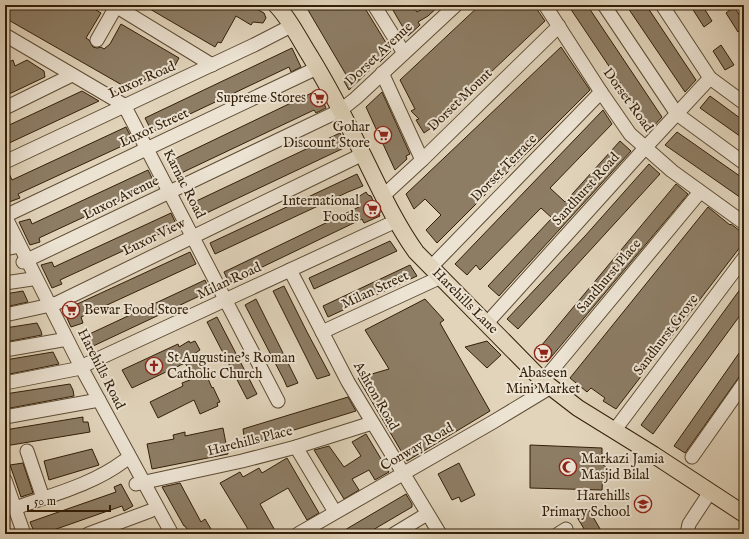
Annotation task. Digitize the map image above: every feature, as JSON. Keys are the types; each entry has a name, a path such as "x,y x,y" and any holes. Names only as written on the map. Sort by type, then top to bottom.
{"main road":[{"name":"Harehills Lane","path":"280,6 341,110 382,196 416,252 547,384 578,408 744,514"}],"street":[{"path":"374,5 404,53"},
{"name":"Dorset Avenue","path":"341,110 356,98 456,5"},
{"name":"Dorset Road","path":"545,5 630,134 644,148 672,171 743,221"},
{"path":"604,5 677,114 744,163"},
{"path":"662,5 710,78 744,103"},
{"path":"97,40 116,6 212,65"},
{"name":"Luxor Road","path":"5,162 212,65 291,26"},
{"name":"Dorset Mount","path":"382,196 422,160 559,26"},
{"path":"5,35 124,105"},
{"name":"Luxor Street","path":"5,216 317,68"},
{"path":"382,73 422,160"},
{"path":"5,108 72,75"},
{"name":"Sandhurst Road","path":"487,323 644,148 710,78"},
{"name":"Dorset Terrace","path":"436,272 601,92"},
{"name":"Karnac Road","path":"124,105 278,401"},
{"name":"Luxor Avenue","path":"25,261 341,110"},
{"name":"Luxor View","path":"5,315 58,303 192,236 363,154"},
{"name":"Sandhurst Place","path":"547,384 700,192"},
{"name":"Harehills Road","path":"5,216 32,279 48,305 62,340 79,368"},
{"name":"Milan Road","path":"5,383 79,368 396,221"},
{"name":"Harehills Road","path":"5,226 10,248 25,261 139,483 150,511 163,534"},
{"name":"Sandhurst Grove","path":"614,431 744,258"},
{"name":"Ashton Road","path":"290,270 348,382 440,534"},
{"name":"Milan Street","path":"322,332 436,272"},
{"path":"5,283 32,279"},
{"path":"5,350 62,340"},
{"path":"692,457 744,383"},
{"name":"Conway Road","path":"298,534 493,422 547,384"},
{"path":"5,417 96,401"},
{"name":"Harehills Road","path":"96,401 124,462 172,534"},
{"name":"Harehills Place","path":"139,483 242,461 296,447 372,423"},
{"path":"296,447 335,512"},
{"path":"27,451 42,498"},
{"path":"9,512 42,498 90,481 110,472 124,462"},
{"path":"5,480 9,512 24,534"},
{"path":"687,534 689,524 710,492"},
{"path":"88,534 150,511"},
{"path":"394,534 427,514"}],"building":[{"path":"5,5 28,5 32,8 34,5 88,5 101,13 86,38 93,47 101,47 104,49 110,44 121,24 179,58 172,71 168,69 165,75 160,72 129,89 5,18"},
{"path":"143,5 249,5 264,13 266,18 263,23 253,22 251,25 236,16 221,43 218,42 215,47"},
{"path":"305,5 363,5 391,51 380,62 379,60 369,66 371,69 349,90 344,81 348,78"},
{"path":"390,5 408,5 410,8 413,6 417,12 429,5 440,5 428,16 418,22 420,25 408,36"},
{"path":"480,5 534,5 545,21 434,126 424,133 416,120 419,119 411,111 415,109 400,80"},
{"path":"568,5 587,5 662,117 646,133 638,120 643,117"},
{"path":"626,5 646,5 696,80 685,92"},
{"path":"690,5 702,5 712,21 704,27"},
{"path":"734,7 744,22 744,29 738,32 726,13"},
{"path":"721,45 734,65 725,70 713,51"},
{"path":"561,47 590,90 437,243 426,230 441,215 425,199 414,209 406,194"},
{"path":"292,48 301,67 291,72 289,67 152,132 145,118"},
{"path":"13,60 15,66 27,60 44,71 45,77 7,95 5,90 5,64"},
{"path":"318,90 326,108 316,113 314,110 175,176 168,162"},
{"path":"82,91 99,101 5,145 5,127"},
{"path":"382,92 410,154 406,156 407,159 395,170 366,107"},
{"path":"710,96 744,121 744,139 700,108"},
{"path":"603,110 612,124 550,188 565,202 620,141 631,151 499,296 488,286 552,218 541,208 480,270 476,265 467,275 455,264"},
{"path":"126,127 133,141 18,194 20,198 9,202 5,194 5,170 7,169 12,180"},
{"path":"677,132 744,179 744,200 665,145"},
{"path":"340,133 346,147 196,218 190,204"},
{"path":"649,164 660,174 518,329 507,319 585,236"},
{"path":"148,170 155,184 39,238 40,242 30,245 19,222 30,219 32,224"},
{"path":"357,174 363,186 215,254 210,243"},
{"path":"676,184 688,194 547,362 536,352"},
{"path":"366,192 371,196 380,216 364,223 362,219 229,283 224,272 359,207 355,199"},
{"path":"708,207 730,225 731,224 744,234 744,242 616,409 603,401 605,398 591,388 587,392 570,378"},
{"path":"171,213 177,226 60,280 62,284 52,288 41,265 52,262 54,267"},
{"path":"390,241 397,251 314,289 309,278"},
{"path":"190,252 196,264 81,317 83,323 71,327 63,309 74,303 75,305"},
{"path":"410,265 417,276 328,317 323,306"},
{"path":"205,280 210,291 89,348 83,337"},
{"path":"744,284 744,310 653,434 641,425"},
{"path":"284,286 330,375 317,379 273,291"},
{"path":"23,291 28,302 5,307 5,294"},
{"path":"256,299 298,383 287,387 245,305"},
{"path":"425,299 444,320 440,323 490,411 407,461 358,378 389,369 365,330"},
{"path":"217,317 257,394 247,399 207,322"},
{"path":"37,323 42,335 5,342 5,328"},
{"path":"189,341 190,343 195,341 200,350 194,354 203,367 220,402 217,403 218,406 200,414 194,400 158,418 150,402 183,386 182,383 195,378 185,363 132,388 122,370 178,344 179,347"},
{"path":"487,341 501,355 487,368 465,347"},
{"path":"744,346 744,370 685,453 674,446"},
{"path":"53,352 59,364 5,375 5,360"},
{"path":"70,384 74,396 5,409 5,394"},
{"path":"348,397 356,411 245,445 243,429"},
{"path":"83,417 83,422 88,422 90,432 5,446 5,430"},
{"path":"223,428 228,454 152,469 147,444 174,439 173,435 185,432 185,436"},
{"path":"366,434 389,472 375,480 369,470 352,479 359,490 344,499 314,450 329,446 344,467 361,456 352,442"},
{"name":"Markazi Jamia Masjid Bilal","path":"530,445 602,448 602,464 606,467 606,472 603,473 602,490 530,488"},
{"path":"92,449 99,465 49,480 44,461"},
{"path":"287,458 319,513 307,520 288,488 260,504 277,534 251,534 220,483 240,472 243,477 259,468 262,473"},
{"path":"23,463 33,493 21,497 10,465"},
{"path":"459,463 475,495 461,502 459,497 452,500 438,474"},
{"path":"180,483 201,522 205,519 214,534 190,534 184,526 162,487"},
{"path":"121,484 133,506 124,511 122,506 42,534 35,534 30,522 116,492 114,487"},
{"path":"406,494 412,504 412,507 366,534 338,534"},
{"path":"589,510 603,534 587,534 577,517"}],"place":[{"name":"Supreme Stores","path":"319,98"},
{"name":"Gohar Discount Store","path":"383,135"},
{"name":"International Foods","path":"372,209"},
{"name":"Bewar Food Store","path":"71,310"},
{"name":"Abaseen Mini Market","path":"543,353"},
{"name":"St Augustine's Roman Catholic Church","path":"154,366"},
{"name":"Markazi Jamia Masjid Bilal","path":"568,467"},
{"name":"Harehills Primary School","path":"643,504"}]}
